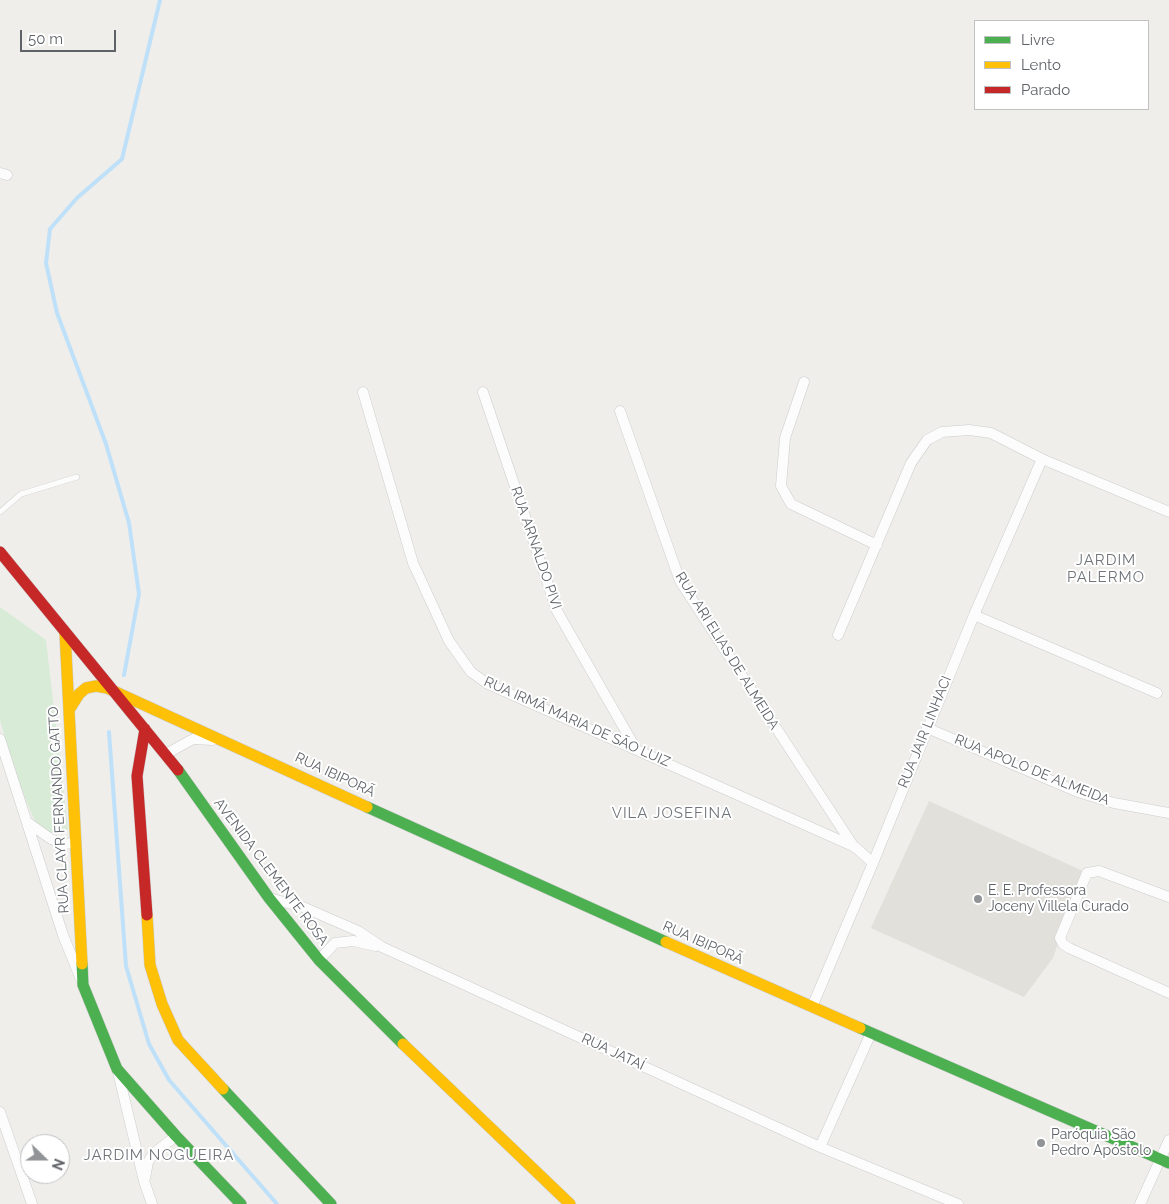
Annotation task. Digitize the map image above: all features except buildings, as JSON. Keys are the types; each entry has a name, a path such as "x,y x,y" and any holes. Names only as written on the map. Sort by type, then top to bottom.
{"main road":[{"name":"AVENIDA CLEMENTE ROSA","path":"0,552 166,754 269,898 319,960 459,1100 570,1204"},
{"name":"RUA CLAYR FERNANDO GATTO","path":"65,633 74,843 83,985 117,1068"},
{"path":"69,710 79,694 86,688 96,686 116,692"},
{"name":"RUA IBIPORÃ","path":"116,692 554,893 1165,1161"},
{"path":"145,729 137,776 150,965 162,1004 178,1040 331,1204"},
{"path":"117,1068 176,1136 241,1204"},
{"path":"316,1190 322,1204"}],"street":[{"path":"804,382 785,438 781,486 790,504 877,545"},
{"name":"RUA IRMÃ MARIA DE SÃO LUIZ","path":"363,392 413,563 449,641 459,658 471,672 488,684 855,848 873,863"},
{"name":"RUA ARNALDO PIVI","path":"482,392 557,612 636,749"},
{"name":"RUA ARI ELIAS DE ALMEIDA","path":"620,411 680,581 855,848"},
{"path":"838,634 911,463 927,440 942,432 969,430 991,432 1042,458 1169,512"},
{"name":"RUA JAIR LINHACI","path":"812,1007 974,615 1042,458"},
{"path":"974,615 1157,693"},
{"name":"RUA APOLO DE ALMEIDA","path":"927,728 1078,792 1114,803 1169,813"},
{"name":"RUA IBIPORÃ","path":"166,754 192,739 205,738 228,742"},
{"name":"RUA CLAYR FERNANDO GATTO","path":"0,739 63,935 83,985"},
{"path":"26,821 51,839 63,844 74,843"},
{"path":"1169,897 1099,871 1087,873 1060,938 1063,944 1069,948 1169,994"},
{"name":"RUA JATAÍ","path":"269,898 303,907 350,928 382,948 820,1147 958,1204"},
{"path":"319,960 335,943 353,941 382,948"},
{"path":"820,1147 871,1033"},
{"name":"RUA CLAYR FERNANDO GATTO","path":"117,1068 144,1181 152,1204"},
{"path":"0,1112 32,1204"},
{"path":"144,1181 148,1162 154,1153 176,1136"},
{"path":"1140,1204 1165,1161 1169,1140"}],"lane":[{"path":"0,512 21,494 77,477"}],"shaded area":[{"name":"E. E. Professora Joceny Villela Curado","path":"929,801 1083,871 1053,958 1024,997 871,928"}],"green space":[{"path":"0,607 46,640 68,829 62,833 40,833 18,782 0,720"}],"waterway":[{"path":"124,675 139,594 129,523 106,444 57,313 46,263 50,229 77,198 122,159 160,0"},
{"path":"109,732 126,966 149,1044 169,1080 277,1204"}],"traffic: fast":[{"path":"178,770 269,898 319,960 403,1044"},
{"path":"367,807 666,942"},
{"path":"82,964 83,985 117,1069 176,1136 241,1204"},
{"path":"860,1028 1169,1163"},
{"path":"223,1089 331,1204"}],"traffic: slow":[{"path":"65,633 82,964"},
{"path":"69,710 79,694 86,688 96,686 107,688 367,807"},
{"path":"147,915 150,965 162,1004 178,1040 223,1089"},
{"path":"666,942 860,1028"},
{"path":"403,1044 570,1204"}],"traffic: jam":[{"path":"0,552 178,770"},
{"path":"145,729 137,776 147,915"}],"place":[{"name":"E. E. Professora Joceny Villela Curado","path":"978,899"},
{"name":"Paróquia São Pedro Apóstolo","path":"1041,1143"}],"district":[{"name":"JARDIM PALERMO","path":"1106,568"},
{"name":"VILA JOSEFINA","path":"672,813"},
{"name":"JARDIM NOGUEIRA","path":"159,1155"}]}
